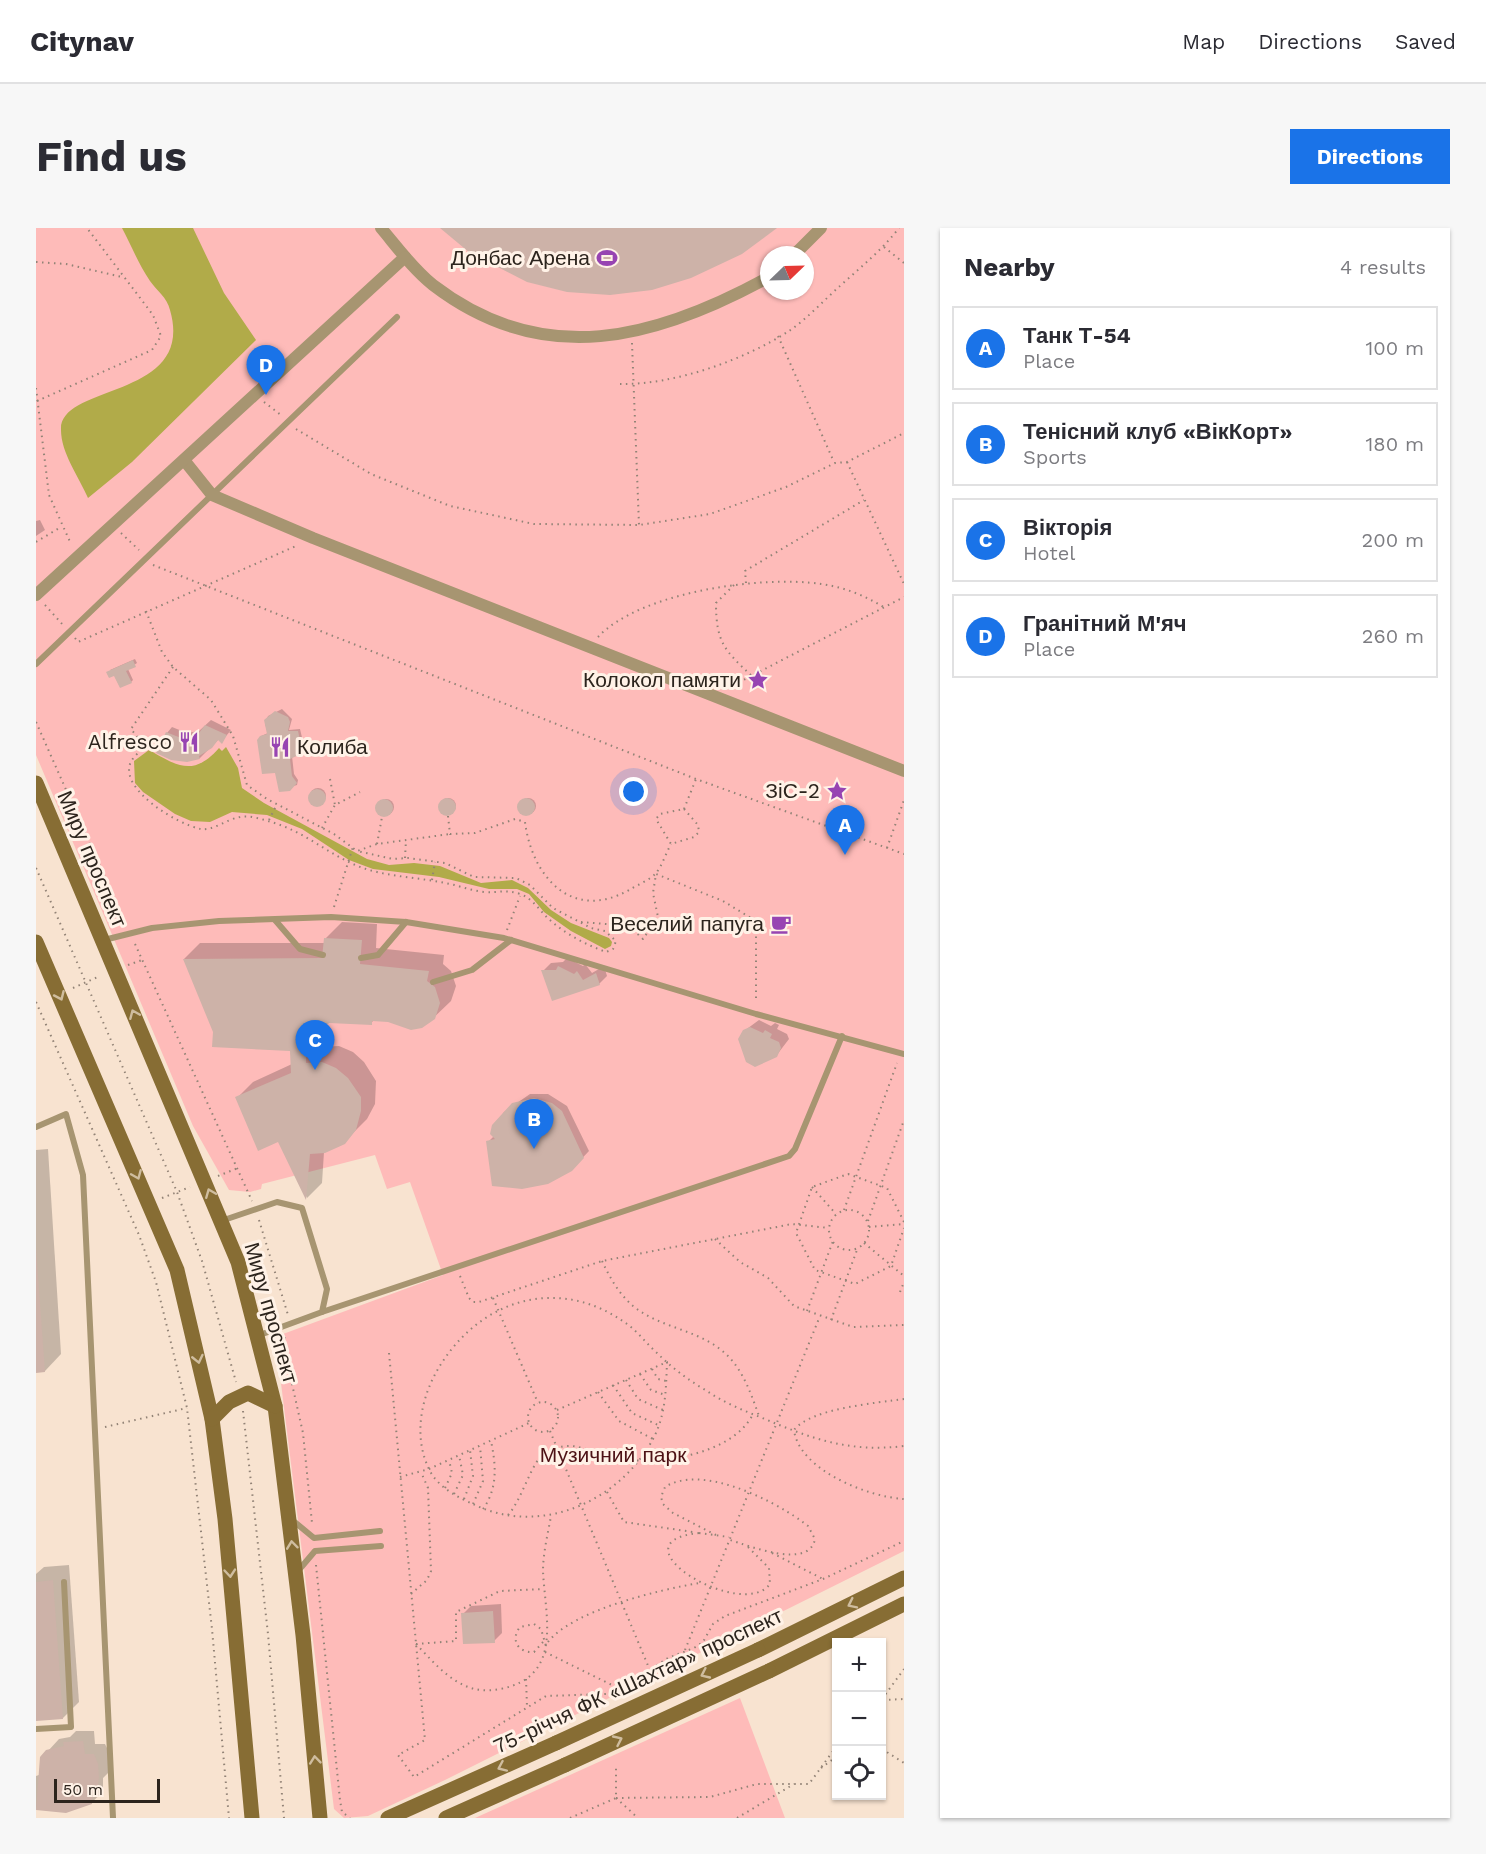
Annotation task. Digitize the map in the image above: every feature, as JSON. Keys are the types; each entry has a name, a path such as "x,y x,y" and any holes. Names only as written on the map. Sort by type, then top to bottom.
{"main road":[{"name":"Миру проспект","path":"36,783 238,1262 275,1406 322,1815"},
{"path":"36,942 177,1270 212,1419 225,1519 252,1818"},
{"path":"212,1419 229,1402 248,1393 275,1406"},
{"name":"75-річчя ФК «Шахтар» проспект","path":"388,1818 758,1650 904,1578"},
{"path":"446,1818 769,1671 904,1604"}],"street":[{"path":"381,228 431,284 466,308 536,335 591,338 678,320 760,281"},
{"path":"803,246 821,228"},
{"path":"36,595 405,257"},
{"path":"184,460 212,495 313,538 590,645 904,771"}],"lane":[{"path":"36,664 397,316"},
{"path":"104,940 152,928 219,921 331,917 406,922 504,938 756,1014 903,1053"},
{"path":"274,920 300,949 323,955"},
{"path":"361,958 378,955 406,922"},
{"path":"433,982 472,970 511,940"},
{"path":"257,1336 322,1312 789,1156 795,1149 842,1036"},
{"path":"36,1127 66,1114 83,1175 113,1818"},
{"path":"221,1221 277,1202 302,1208 327,1289 322,1312"},
{"path":"288,1517 314,1538 380,1532"},
{"path":"295,1574 315,1551 381,1545"},
{"path":"36,1729 71,1726 64,1582"}],"path":[{"path":"37,402 152,350 161,336 153,315 122,278 87,228"},
{"path":"621,384 635,384 705,370 746,353 788,331 884,247 899,228"},
{"path":"884,247 904,263"},
{"path":"36,262 66,264 122,278"},
{"path":"632,331 639,525"},
{"path":"777,336 835,462"},
{"path":"36,388 49,495 61,527 78,556"},
{"path":"255,394 288,422 371,474 450,506 534,524 639,525 710,514 786,486 835,462 847,462 904,433"},
{"path":"847,462 904,584"},
{"path":"746,583 745,571 864,500"},
{"path":"113,525 153,565 696,779 904,854"},
{"path":"36,542 61,527"},
{"path":"36,595 78,642 313,538"},
{"path":"590,645 611,623 668,599 746,583 821,584 863,595 885,608"},
{"path":"734,585 716,603 716,627 727,653 753,677"},
{"path":"713,695 753,677 904,597"},
{"path":"146,611 162,652 173,667 211,700 232,736 247,785 357,851 393,859 405,858 445,863 474,877 516,878 530,885 553,908 578,922 605,931 616,941 613,949 606,952 567,932 550,921 529,898 520,894 502,890 486,892 432,880 374,872 348,861 308,837 269,821 249,816 238,817 204,830 184,825 144,797 131,782 129,766 134,757 146,747 131,729 173,667"},
{"path":"330,779 335,805"},
{"path":"684,809 696,779"},
{"path":"322,828 335,805 360,792"},
{"path":"887,848 904,800"},
{"path":"269,821 277,804"},
{"path":"671,844 656,819 660,814 684,809"},
{"path":"578,922 629,926 643,939 658,917 652,893 656,874 671,844 694,837 699,832 698,825 684,809"},
{"path":"448,816 450,834"},
{"path":"377,844 382,817"},
{"path":"357,851 377,844 475,833 520,819 525,822 533,857 543,874 561,892 576,900 598,902 622,894 656,874"},
{"path":"405,858 406,840"},
{"path":"331,917 353,847"},
{"path":"432,880 435,861"},
{"path":"656,874 723,901 756,921 756,1014"},
{"path":"504,938 520,894"},
{"path":"143,960 36,1003 139,1235 156,1282 187,1408 212,1629 229,1818"},
{"path":"844,1210 903,1053"},
{"path":"831,1320 858,1248 864,1243 869,1227 868,1221 904,1120"},
{"path":"149,1203 238,1168"},
{"path":"848,1174 887,1188 904,1224 891,1266 855,1284 815,1270 796,1233 812,1187 848,1174"},
{"path":"812,1187 837,1214"},
{"path":"807,1311 832,1241 829,1228 837,1214 844,1210 859,1212 868,1221"},
{"path":"456,1267 469,1298 473,1302 602,1261 799,1224 829,1228"},
{"path":"869,1227 904,1224"},
{"path":"716,1239 740,1262 768,1278 785,1299 794,1306 853,1327 904,1325"},
{"path":"832,1241 840,1248 858,1248"},
{"path":"900,1241 904,1242"},
{"path":"864,1243 904,1276"},
{"path":"602,1261 615,1286 634,1307 656,1320 696,1334 727,1355 746,1380 759,1417"},
{"path":"900,1292 904,1281"},
{"path":"493,1297 538,1403"},
{"path":"667,1362 663,1410 652,1439 639,1459 607,1492 581,1505 551,1516 508,1515 483,1509 463,1500 445,1488 429,1469 421,1427 422,1404 428,1387 460,1338 486,1317 499,1310 537,1299 572,1298 586,1301 629,1326 667,1362 708,1392 776,1424 840,1446 904,1446"},
{"path":"684,1651 820,1316"},
{"path":"389,1353 425,1740 398,1755 414,1777 526,1706 546,1696 606,1694 620,1689 649,1668 703,1642 713,1624 725,1616 823,1579 904,1541"},
{"path":"557,1410 667,1362"},
{"path":"652,1369 658,1378 666,1381"},
{"path":"640,1374 646,1386 655,1393 665,1395"},
{"path":"626,1380 639,1399 648,1406 663,1410"},
{"path":"613,1385 632,1413 659,1425"},
{"path":"598,1392 619,1421 652,1439"},
{"path":"794,1430 806,1420 825,1414 904,1399"},
{"path":"538,1403 549,1403 557,1410 557,1422 550,1431 538,1431 530,1423 529,1411 538,1403"},
{"path":"96,1429 187,1408"},
{"path":"508,1515 524,1493 539,1458 557,1449 578,1445 606,1456 672,1459 698,1453 740,1431 753,1414"},
{"path":"400,1477 429,1469 530,1423"},
{"path":"794,1430 800,1450 822,1469 866,1491 904,1499"},
{"path":"550,1431 649,1668"},
{"path":"483,1509 491,1497 495,1481 491,1441"},
{"path":"473,1504 483,1481 480,1446"},
{"path":"463,1500 473,1476 470,1450"},
{"path":"453,1494 463,1475 459,1455"},
{"path":"445,1488 452,1473 448,1460"},
{"path":"411,1594 427,1580 430,1571 428,1488 426,1478 421,1472"},
{"path":"607,1492 624,1522 716,1535 770,1552 794,1555 807,1553 814,1544 815,1535 808,1526 784,1509 749,1491 686,1480 665,1487 661,1497 667,1509 716,1535"},
{"path":"416,1644 451,1679 469,1688 497,1690 526,1679 540,1664 548,1642 543,1568 551,1516"},
{"path":"699,1533 675,1538 667,1545 667,1553 673,1563 710,1587 742,1592 763,1591 767,1588 771,1579 769,1568 746,1545"},
{"path":"770,1552 823,1579"},
{"path":"548,1642 561,1629 578,1620 622,1603 700,1582"},
{"path":"416,1644 456,1641 456,1612 500,1591 545,1588"},
{"path":"543,1642 534,1652 524,1652 517,1645 515,1635 520,1627 534,1624 543,1633 543,1642 547,1647"},
{"path":"545,1652 620,1689"},
{"path":"886,1694 904,1669"},
{"path":"526,1679 526,1706"},
{"path":"886,1699 904,1699"},
{"path":"886,1752 904,1763"},
{"path":"570,1818 616,1798 710,1797 757,1784 809,1784 832,1753"},
{"path":"819,1770 832,1761"},
{"path":"616,1767 616,1798 638,1818"},
{"path":"737,1818 794,1784"}],"green space":[{"name":"Музичний парк","path":"36,228 904,228 904,1551 445,1780 368,1816 344,1818 334,1809 276,1343 283,1334 443,1275 410,1182 387,1189 375,1155 262,1184 261,1189 250,1192 229,1190 193,1126 36,755"},
{"path":"740,1698 785,1818 475,1818"}],"shaded area":[{"path":"122,228 193,228 224,293 256,340 132,462 88,498 64,447 61,430 66,415 81,404 146,375 164,360 173,339 169,305 146,275"},
{"path":"226,747 238,768 242,788 264,803 367,859 389,865 414,863 440,866 481,883 512,880 528,888 551,910 571,923 609,938 612,942 611,946 605,949 571,931 544,912 529,894 517,889 489,889 439,877 373,869 349,860 302,829 267,815 232,812 210,822 191,821 175,814 143,792 135,783 134,761 149,750 176,764 193,766 210,757 219,748 222,751"}],"building":[{"name":"Донбас Арена","path":"440,228 777,228 742,254 691,278 652,290 610,295 567,292 527,282 470,253"},
{"path":"133,660 136,667 126,671 132,683 120,688 114,676 109,678 106,672"},
{"name":"Колиба","path":"275,711 288,717 290,722 288,731 298,731 303,753 290,759 292,776 297,783 290,791 279,792 275,773 262,774 257,740 260,736 267,734 264,720"},
{"name":"Alfresco","path":"205,725 227,735 222,744 218,740 212,748 199,756 200,759 187,762 171,760 156,753 166,732 181,738 199,733"},
{"path":"317,789 323,792 326,798 323,804 317,807 311,804 308,798 311,792"},
{"path":"447,798 453,801 456,807 453,813 447,816 441,813 438,807 441,801"},
{"path":"526,798 532,801 535,807 532,813 526,816 520,813 517,807 520,801"},
{"path":"384,799 390,802 393,808 390,814 384,817 378,814 375,808 378,802"},
{"path":"324,938 362,940 360,964 429,971 427,981 435,987 440,1003 435,1019 422,1028 411,1030 388,1022 372,1021 372,1025 329,1023 306,1046 306,1063 322,1062 336,1068 348,1078 361,1097 361,1111 356,1130 345,1144 325,1153 310,1154 306,1200 278,1142 258,1151 235,1097 291,1073 290,1051 212,1047 213,1032 183,959 322,958"},
{"path":"558,966 574,974 577,971 583,980 596,973 600,985 552,1001 541,970 556,970"},
{"path":"750,1027 772,1034 770,1038 779,1042 781,1048 777,1057 755,1067 746,1062 738,1039 743,1030"},
{"path":"534,1098 552,1103 562,1111 584,1158 572,1171 548,1184 522,1189 492,1186 486,1141 495,1139 490,1134 492,1125 512,1103"},
{"path":"36,1248 45,1372 36,1373"},
{"path":"53,1580 63,1719 36,1721 36,1582"},
{"path":"493,1611 495,1643 463,1644 461,1613"},
{"path":"83,1741 85,1754 94,1754 98,1764 98,1786 93,1788 92,1804 66,1813 36,1810 40,1757 46,1750 64,1746 63,1742"}],"place":[{"name":"Донбас Арена","path":"607,258"},
{"name":"Гранітний М'яч","path":"266,395"},
{"name":"Колокол памяти","path":"758,680"},
{"name":"Alfresco","path":"189,742"},
{"name":"Колиба","path":"280,747"},
{"name":"ЗіС-2","path":"837,791"},
{"name":"Танк Т-54","path":"845,855"},
{"name":"Веселий папуга","path":"781,924"},
{"name":"Вікторія","path":"315,1070"},
{"name":"Тенісний клуб «ВікКорт»","path":"534,1149"}]}
